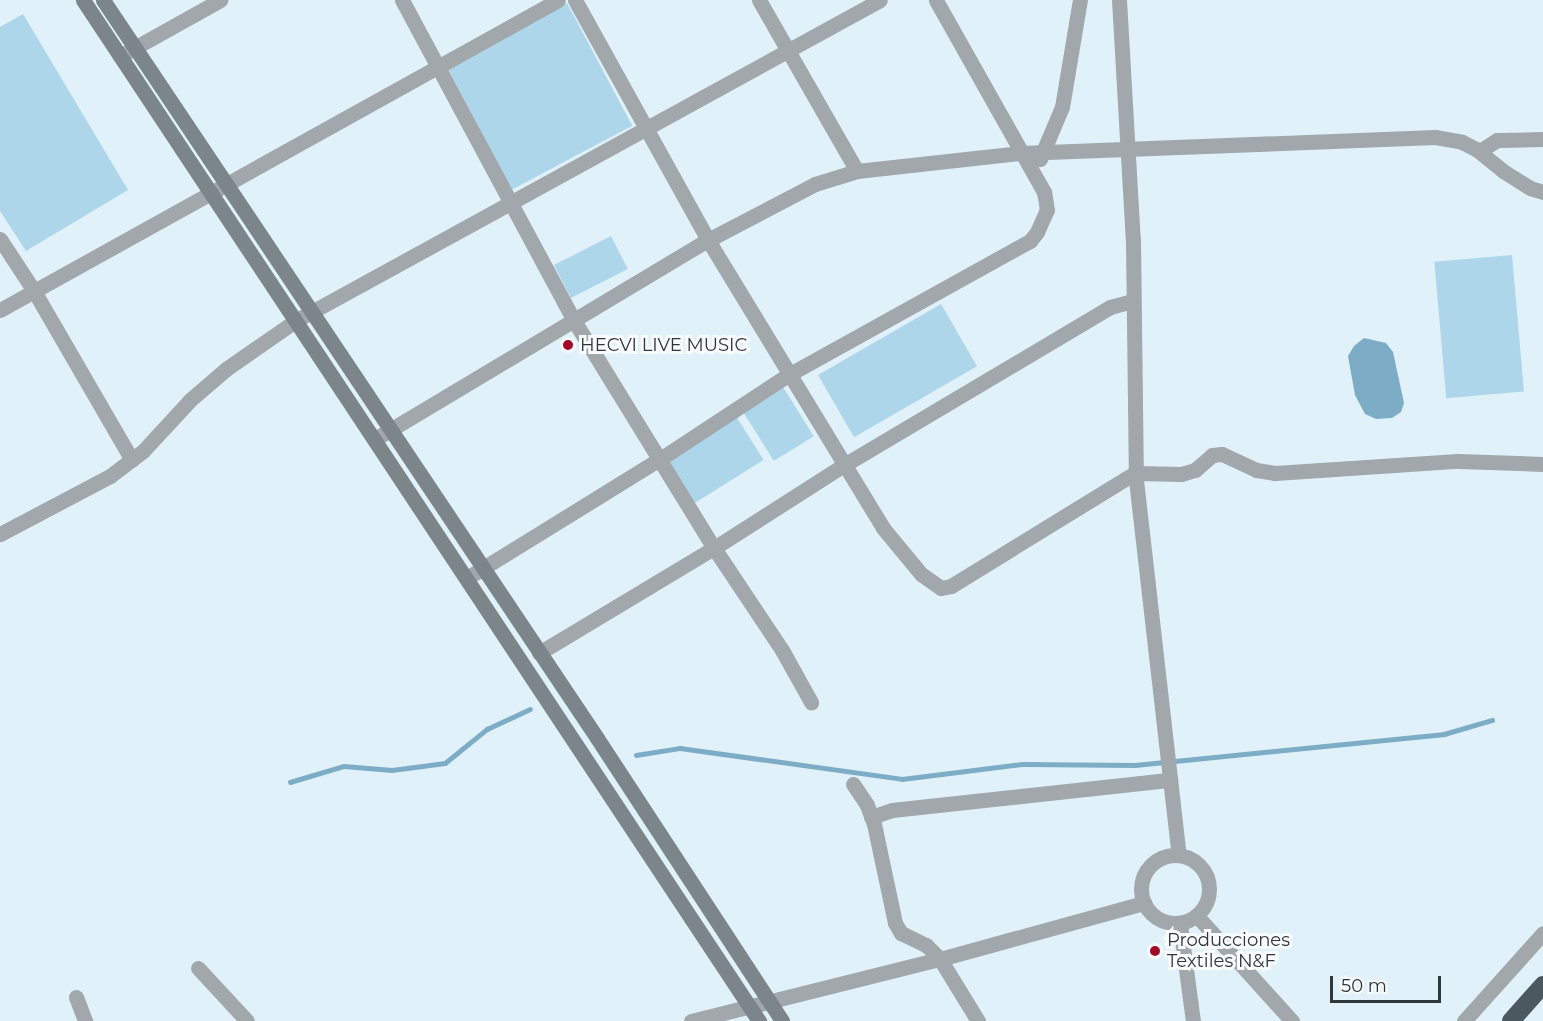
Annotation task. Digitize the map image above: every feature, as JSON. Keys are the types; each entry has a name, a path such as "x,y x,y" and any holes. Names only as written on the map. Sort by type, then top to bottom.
{"highway":[{"path":"1511,1021 1543,985"}],"street":[{"path":"83,0 759,1021"},
{"path":"103,0 312,311 782,1021"},
{"path":"120,56 220,0"},
{"path":"402,0 436,67 512,201 573,319 714,548 782,650 811,702"},
{"path":"0,310 226,182 558,0"},
{"path":"575,0 708,240 883,528 921,574 941,588 951,586 1135,472 1181,474 1196,470 1212,455 1222,454 1256,470 1275,473 1458,461 1543,464"},
{"path":"759,0 857,171"},
{"path":"0,534 111,476 143,451 190,400 226,369 295,321 880,0"},
{"path":"467,578 660,459 788,375 1030,241 1043,222 1047,210 1044,192 936,0"},
{"path":"1035,178 1042,153 1062,107 1080,0"},
{"path":"1119,0 1133,240 1135,472 1179,855"},
{"path":"375,439 708,240 815,184 857,171 1021,153 1126,147 1435,137 1462,142 1480,151 1503,171 1530,188 1543,192"},
{"path":"1480,151 1497,140 1543,139"},
{"path":"0,239 34,291 132,460"},
{"path":"539,653 714,548 844,465 1110,307 1133,302"},
{"path":"871,816 892,810 1170,780"},
{"path":"853,784 871,816 895,923 901,933 926,945 940,959 978,1021"},
{"path":"1168,855 1179,855 1190,858 1200,865 1210,885 1205,907 1197,916 1180,924 1159,919 1144,903 1141,883 1150,865 1168,855"},
{"path":"691,1021 767,1000 940,959 1144,903"},
{"path":"1197,916 1292,1021"},
{"path":"1180,924 1193,1021"},
{"path":"1464,1021 1543,933"},
{"path":"198,968 247,1021"},
{"path":"76,997 85,1021"}],"shaded area":[{"path":"567,3 632,126 512,190 447,67"},
{"path":"23,14 128,190 26,251 0,211 0,27"},
{"path":"611,236 628,269 571,298 554,265"},
{"path":"1512,255 1524,391 1446,398 1434,262"},
{"path":"941,304 977,366 854,437 818,375"},
{"path":"1364,338 1386,343 1393,352 1404,403 1401,412 1392,418 1376,419 1365,414 1355,395 1348,356 1354,346"},
{"path":"783,387 814,436 774,461 743,412"},
{"path":"736,416 764,460 693,504 666,460"}],"waterway":[{"path":"290,782 344,766 392,770 445,763 487,729 530,709"},
{"path":"636,755 680,748 902,779 1023,764 1135,765 1444,734 1492,720"}],"place":[{"name":"HECVI LIVE MUSIC","path":"568,345"},
{"name":"Producciones Textiles N&F","path":"1155,951"}]}
